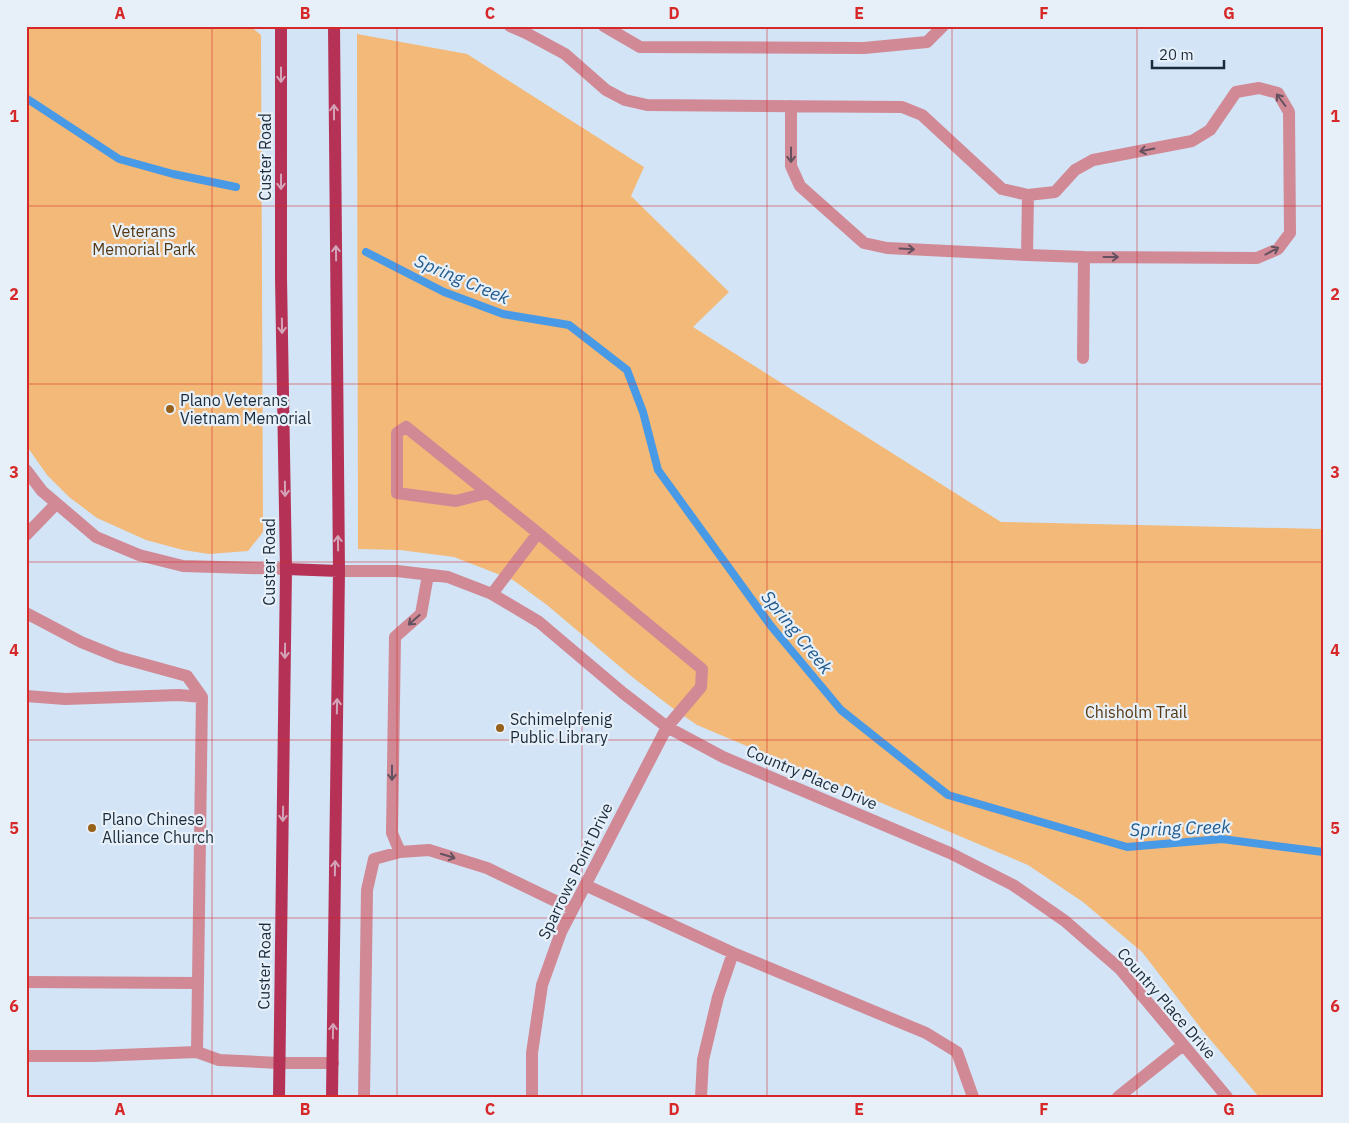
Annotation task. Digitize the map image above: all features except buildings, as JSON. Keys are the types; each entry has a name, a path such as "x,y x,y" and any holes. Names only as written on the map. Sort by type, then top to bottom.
{"main road":[{"name":"Custer Road","path":"279,1097 286,568 281,26"},
{"path":"332,1097 339,571 334,26"},
{"path":"286,568 339,571"}],"street":[{"path":"510,26 565,54 606,90 624,100 647,105 791,106 902,107 922,115 1002,189 1028,195 1055,192 1075,170 1093,160 1192,141 1210,130 1236,92 1259,88 1278,93 1290,112 1290,232 1278,248 1257,258 1084,257 887,248 864,242 800,186 790,166 791,106"},
{"path":"604,26 640,47 864,48 927,42 943,26"},
{"path":"1027,255 1028,195"},
{"path":"1082,358 1084,257"},
{"path":"488,493 456,501 397,493 397,433 406,427 538,533 492,594"},
{"path":"26,470 42,492 96,537 139,555 183,566 286,568"},
{"path":"26,535 56,504"},
{"name":"Sparrows Point Drive","path":"532,1097 532,1053 542,985 561,932 666,727 701,687 702,669 538,533"},
{"name":"Country Place Drive","path":"339,571 397,571 448,577 492,594 539,622 666,727 723,757 950,853 1013,885 1065,921 1120,969 1227,1097"},
{"path":"400,852 392,833 395,637 421,614 428,575"},
{"path":"26,613 81,642 118,657 187,676 202,697 197,1052"},
{"path":"26,696 65,699 179,695 202,697"},
{"path":"364,1097 367,890 374,859 400,852 429,850 487,868 572,909"},
{"path":"585,885 733,953 926,1032 957,1052 973,1097"},
{"path":"701,1097 703,1060 718,997 733,953"},
{"path":"26,982 198,984"},
{"path":"1118,1097 1183,1044"},
{"path":"26,1056 94,1056 197,1052 219,1060 333,1063"}],"green space":[{"name":"Veterans Memorial Park","path":"26,26 250,26 261,35 263,532 248,551 209,554 183,550 146,540 97,518 69,497 47,475 26,445"},
{"name":"Chisholm Trail","path":"357,34 467,54 644,167 631,196 729,292 693,327 1001,522 1323,529 1323,1097 1259,1097 1203,1031 1142,952 1083,902 1028,865 697,725 631,676 547,605 513,580 454,557 400,550 358,549"}],"waterway":[{"name":"Spring Creek","path":"26,98 119,159 173,174 236,187"},
{"name":"Spring Creek","path":"366,252 444,292 503,314 569,325 627,370 643,412 658,470 771,626 841,710 948,795 1127,847 1222,839 1323,852"}],"place":[{"name":"Plano Veterans Vietnam Memorial","path":"170,409"},
{"name":"Schimelpfenig Public Library","path":"500,728"},
{"name":"Plano Chinese Alliance Church","path":"92,828"}]}
